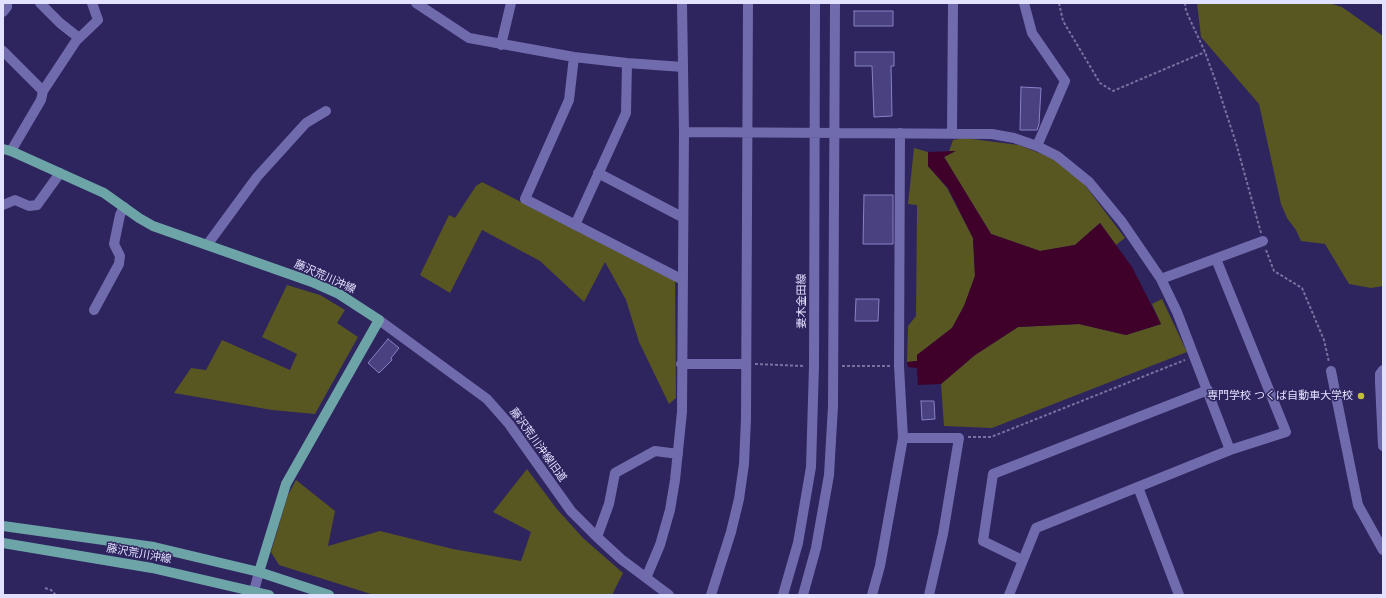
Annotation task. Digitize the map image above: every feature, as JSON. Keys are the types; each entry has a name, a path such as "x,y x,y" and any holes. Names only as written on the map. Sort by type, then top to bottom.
{"main road":[{"name":"藤沢荒川沖線","path":"7,150 104,193 153,226 312,282 339,294 379,320"},
{"path":"259,572 286,484 379,320"},
{"name":"藤沢荒川沖線","path":"3,526 154,547 259,572 329,595"},
{"name":"藤沢荒川沖線","path":"3,543 152,568 254,593 269,595"}],"street":[{"path":"3,12 7,7 7,3"},
{"path":"40,3 60,23 79,38"},
{"path":"7,150 41,100 43,91 79,38 98,20 92,3"},
{"path":"416,3 469,38 574,57 626,63 683,67"},
{"path":"501,45 511,3"},
{"path":"646,578 660,545 670,510 682,412 682,217 684,132 682,3"},
{"path":"711,595 725,555 739,499 744,464 748,3"},
{"name":"妻木金田線","path":"783,595 798,543 811,467 814,366 815,3"},
{"path":"803,595 816,548 829,475 833,406 835,3"},
{"path":"952,133 953,3"},
{"path":"1024,3 1032,32 1065,81 1037,146"},
{"path":"3,51 43,91"},
{"path":"574,57 569,100 525,199 682,279"},
{"path":"575,225 626,113 626,63"},
{"path":"207,245 257,177 306,123 326,110"},
{"path":"684,132 992,134 1014,138 1037,146 1066,162 1089,182 1122,222 1161,279 1208,390 1230,450"},
{"path":"872,595 880,566 904,438 899,366 900,133"},
{"path":"3,205 15,200 29,206 36,205 60,173"},
{"path":"598,173 682,217"},
{"path":"94,310 119,264 120,256 114,244 120,215 124,207"},
{"path":"1161,279 1264,241"},
{"path":"1009,595 1036,528 1230,450 1286,432 1216,259"},
{"name":"藤沢荒川沖線旧道","path":"379,320 474,394 487,399 509,424 571,511 597,537 669,595"},
{"path":"681,364 746,364"},
{"path":"1383,370 1380,374 1383,446"},
{"path":"1331,371 1358,505 1383,550"},
{"path":"1022,560 983,541 993,474 1208,390"},
{"path":"904,438 959,438 942,534 929,595"},
{"path":"597,537 609,504 616,473 655,451 678,454"},
{"path":"1138,487 1179,595"},
{"path":"254,593 259,572"}],"path":[{"path":"1059,3 1063,21 1100,83 1113,91 1205,52"},
{"path":"1185,3 1186,11 1205,52 1236,143 1274,271 1302,288 1324,340 1331,371"},
{"path":"959,438 991,437 1194,356"},
{"path":"746,364 804,366"},
{"path":"842,366 899,366"},
{"path":"44,588 51,590 56,595"}],"shaded area":[{"path":"1197,3 1329,3 1342,7 1383,36 1383,286 1371,288 1349,284 1325,244 1301,241 1296,230 1287,218 1281,204 1259,104 1201,37"},
{"path":"964,138 1019,145 1052,158 1081,180 1125,238 1116,245 1100,223 1075,245 1040,251 991,234 944,157 954,151 949,151 953,140"},
{"path":"914,148 928,152 928,166 947,188 973,238 975,276 964,306 952,328 917,355 917,361 907,362 908,326 916,316 917,205 908,204"},
{"path":"956,151 944,157 991,234 1040,251 1075,245 1100,223 1132,267 1161,324 1126,335 1079,324 1018,327 975,355 941,384 918,385 917,368 908,367 907,362 917,361 917,355 952,328 964,306 975,276 973,238 948,188 928,166 928,152"},
{"path":"482,182 675,281 676,398 669,404 639,342 626,300 605,262 584,302 540,261 482,230 450,293 420,275 449,215 455,218 476,186"},
{"path":"287,285 320,295 345,310 337,323 358,337 315,414 272,410 174,393 191,368 206,370 222,340 290,370 297,354 262,337"},
{"path":"1162,299 1187,352 992,428 944,426 941,384 975,355 1018,327 1079,324 1126,335 1161,324 1152,304"},
{"path":"527,469 556,508 583,538 623,573 612,595 374,595 279,565 271,552 288,495 296,480 335,511 328,546 380,531 453,549 521,561 531,532 493,512"}],"building":[{"path":"854,11 893,11 893,26 854,26"},
{"path":"855,52 894,52 894,66 891,66 892,116 874,117 872,66 855,66"},
{"path":"1021,87 1041,88 1039,124 1037,130 1020,130"},
{"path":"864,195 893,195 893,244 863,244"},
{"path":"856,299 879,299 878,321 855,321"},
{"path":"388,339 399,348 391,358 392,360 379,373 368,363"},
{"path":"921,401 934,401 935,419 922,420"}],"place":[{"name":"専門学校 つくば自動車大学校","path":"1361,396"}]}
